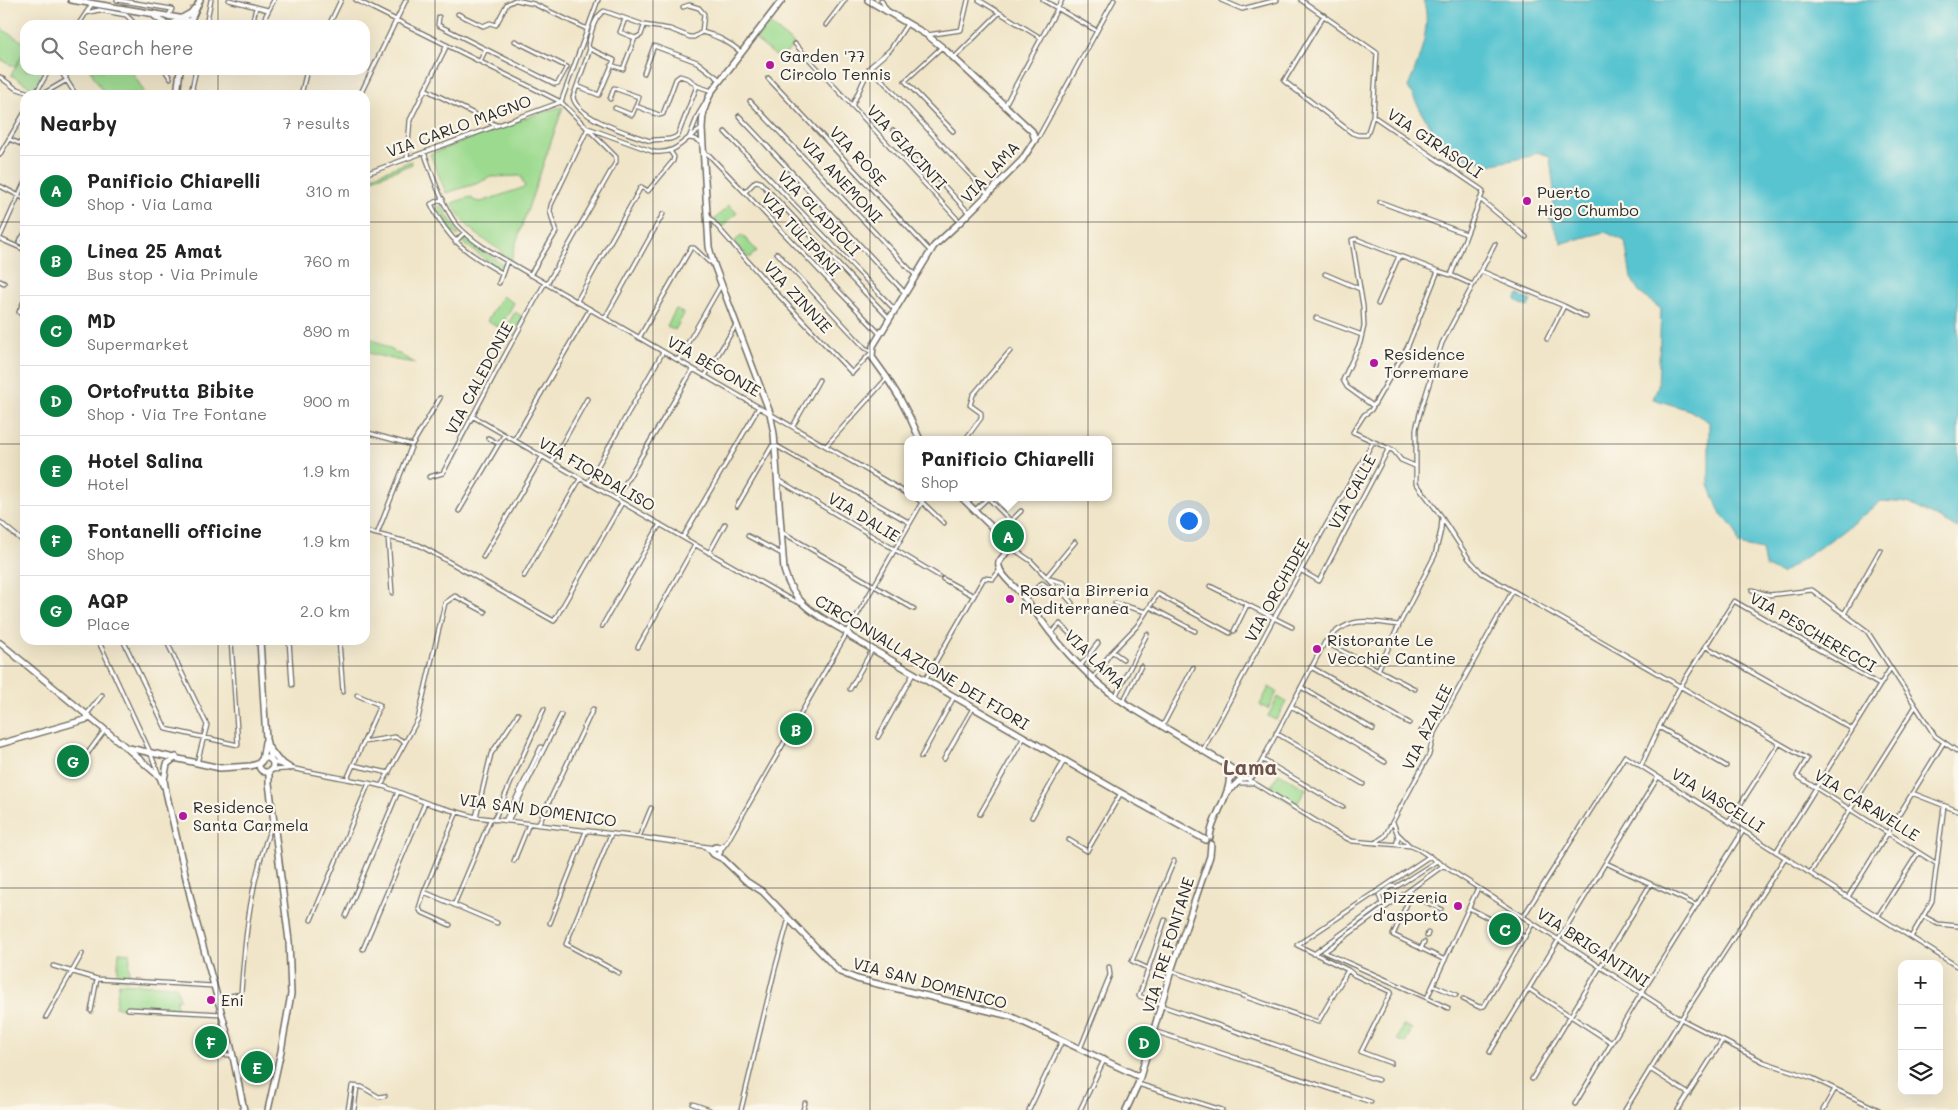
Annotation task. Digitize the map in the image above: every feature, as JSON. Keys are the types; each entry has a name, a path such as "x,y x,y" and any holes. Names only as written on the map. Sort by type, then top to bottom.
{"street":[{"path":"71,0 169,15 187,20"},
{"path":"121,8 120,0 172,9 169,15"},
{"path":"177,20 191,13 200,0"},
{"path":"192,20 200,0"},
{"path":"207,20 211,0"},
{"path":"230,0 268,10"},
{"path":"263,20 274,0"},
{"path":"331,20 341,0"},
{"path":"356,0 561,102 618,159 546,284"},
{"path":"370,75 406,0"},
{"path":"458,14 483,26 490,23 496,25 507,4 515,0 534,4 587,29"},
{"path":"561,102 598,0"},
{"name":"CIRCONVALLAZIONE DEI FIORI","path":"782,0 719,79 705,103 702,115 702,143 710,247 713,262 770,414 775,445 784,570 793,594 803,604 872,650 1121,794 1208,839 1207,844 1211,844"},
{"path":"826,25 845,0"},
{"name":"VIA LAMA","path":"868,0 927,35 942,47 1032,132 1035,140 1022,160 970,213 934,246 871,352"},
{"path":"881,0 888,12"},
{"path":"927,35 961,30 968,0"},
{"path":"979,0 1041,38"},
{"path":"1043,0 1097,31"},
{"path":"1004,105 1062,0"},
{"path":"1035,140 1114,0"},
{"path":"1221,0 1242,8 1277,0"},
{"name":"VIA GIRASOLI","path":"1301,0 1377,53 1373,116 1482,190 1451,275"},
{"path":"81,20 95,3"},
{"path":"683,7 689,5 699,8 704,14 702,32"},
{"path":"253,20 256,7"},
{"path":"86,13 99,10 126,15 131,20"},
{"path":"697,86 678,135 673,139 665,140 655,139 650,141 596,121 574,102 573,97 590,49 588,46 595,22 604,11 644,25 670,29 690,38 702,32"},
{"path":"148,12 162,20"},
{"path":"954,58 999,13"},
{"path":"1324,15 1284,81 1347,129 1358,135 1367,135 1373,116"},
{"path":"439,17 438,25 555,84 558,83 567,67"},
{"path":"625,18 620,32 635,38"},
{"path":"590,21 595,22"},
{"path":"852,106 870,66 890,50 907,24"},
{"path":"612,65 623,69 635,38 641,35 644,25"},
{"path":"702,32 725,42 741,52"},
{"path":"515,41 573,70"},
{"name":"VIA GIACINTI","path":"795,44 960,222"},
{"path":"407,158 410,120 447,45"},
{"path":"644,73 654,46 697,62 719,79"},
{"path":"942,47 905,81 953,131"},
{"path":"480,61 486,49"},
{"path":"577,86 599,94 614,60 590,49"},
{"path":"870,66 988,194"},
{"path":"38,90 47,75"},
{"path":"64,75 73,90"},
{"path":"66,75 67,80"},
{"path":"178,90 179,75"},
{"path":"193,90 195,75"},
{"path":"302,90 306,75"},
{"path":"362,90 370,75"},
{"path":"636,106 659,115 664,114 676,79 680,76 684,76 697,86 712,91"},
{"path":"0,77 15,88 22,90"},
{"path":"570,77 579,80"},
{"name":"VIA ROSE","path":"768,78 931,252"},
{"path":"50,90 67,80"},
{"path":"610,99 614,88 639,97 632,114 615,108"},
{"path":"425,89 497,125"},
{"name":"VIA ANEMONI","path":"750,101 916,276"},
{"name":"VIA CARLO MAGNO","path":"370,172 561,102"},
{"path":"688,138 705,103"},
{"path":"739,116 905,294"},
{"path":"0,154 20,120"},
{"path":"588,128 654,152 662,153 681,145 694,132 702,129"},
{"path":"530,276 556,232 550,211 551,205 588,128"},
{"path":"893,130 970,213"},
{"name":"VIA GLADIOLI","path":"725,132 895,310"},
{"path":"9,138 20,144"},
{"path":"688,138 702,143"},
{"path":"577,301 641,187 646,191 650,190 673,161 674,157 670,151"},
{"name":"VIA BEGONIE","path":"424,152 443,199 455,222 464,233 483,247 904,492"},
{"name":"VIA TULIPANI","path":"703,152 709,155 745,192 880,335"},
{"path":"745,192 756,181 760,182 890,320"},
{"path":"0,186 18,195"},
{"path":"20,191 0,238 20,248"},
{"path":"443,199 431,204 455,242 464,250 502,273"},
{"path":"1480,199 1526,237"},
{"path":"1380,202 1467,234"},
{"path":"604,318 663,214"},
{"name":"VIA ZINNIE","path":"708,216 852,373 871,352"},
{"path":"455,242 464,233"},
{"path":"1373,406 1347,387 1343,380 1362,335 1364,314 1352,240 1356,239 1473,284"},
{"path":"1378,670 1435,554 1442,530 1442,517 1416,483 1416,429 1442,343 1495,244"},
{"path":"639,338 691,248 694,248 709,262 713,262"},
{"path":"777,253 865,348 871,352 872,357 888,378 909,414 918,436"},
{"path":"1378,304 1399,256"},
{"path":"499,283 507,261"},
{"path":"1415,466 1401,460 1389,448 1353,432 1364,415 1373,406 1408,346 1438,271"},
{"path":"1481,271 1586,317"},
{"path":"1325,274 1360,289"},
{"path":"678,360 722,283"},
{"name":"VIA CALEDONIE","path":"429,477 444,473 472,416 546,284"},
{"path":"1547,339 1564,306"},
{"path":"514,440 590,309"},
{"path":"1316,318 1362,335"},
{"path":"705,376 736,325"},
{"path":"588,483 663,352"},
{"path":"970,434 981,418 981,413 970,405 973,395 1010,352"},
{"path":"616,499 693,369"},
{"path":"826,446 888,378"},
{"path":"793,426 819,380"},
{"path":"377,534 412,445 440,398"},
{"path":"552,462 587,398"},
{"path":"683,537 759,407"},
{"name":"VIA FIORDALISO","path":"472,416 786,598 803,604"},
{"path":"370,433 412,445"},
{"path":"459,511 504,435"},
{"path":"488,438 499,444"},
{"name":"VIA ORCHIDEE","path":"1203,750 1274,618 1373,442"},
{"path":"737,506 772,446 775,445 910,523"},
{"name":"VIA CALLE","path":"1302,571 1319,582 1389,448"},
{"path":"483,557 542,457"},
{"name":"VIA DALIE","path":"776,478 939,576"},
{"path":"524,576 580,479"},
{"path":"965,501 1009,546 1031,561 1054,585 1050,589 1042,583 1025,598"},
{"path":"975,510 984,501"},
{"path":"992,501 1011,521 1022,511"},
{"path":"717,851 728,842 922,502 944,523"},
{"path":"370,532 419,545 554,620 622,503"},
{"name":"VIA CARAVELLE","path":"1442,517 1469,559 1482,573 1806,760 1797,776 1937,864"},
{"path":"0,522 20,539"},
{"path":"602,626 660,524"},
{"path":"709,553 725,524"},
{"path":"780,531 914,610"},
{"path":"748,536 783,555"},
{"path":"388,537 392,593"},
{"path":"1048,578 1075,542"},
{"path":"638,647 695,545"},
{"path":"925,680 984,578 994,579 1000,570 999,562 1007,553 1009,546"},
{"path":"1844,614 1880,550"},
{"name":"VIA LAMA","path":"1000,570 1025,598 1050,633 1093,678 1115,697 1222,762 1242,778"},
{"path":"1048,578 1064,583 1066,587 1065,596 1072,603"},
{"path":"943,579 974,596"},
{"path":"1210,586 1292,627"},
{"path":"1752,590 1769,595 1812,590 1867,631 1935,736 1958,752"},
{"name":"VIA AZALEE","path":"1374,843 1385,836 1429,755 1433,738 1512,592"},
{"path":"1093,678 1113,652 1137,626 1158,594 1230,633"},
{"path":"381,786 418,719 445,603 455,596 485,612"},
{"name":"VIA PESCHERECCI","path":"1705,646 1734,601 1880,685"},
{"path":"1115,603 1146,612"},
{"path":"1234,631 1247,605"},
{"path":"1150,607 1195,631"},
{"path":"1229,780 1236,776 1242,778 1252,777 1256,772 1324,642 1342,626 1354,622 1368,621 1399,625"},
{"path":"1050,633 1060,624 1070,634"},
{"path":"1115,697 1147,634"},
{"path":"1324,642 1415,689"},
{"path":"0,643 160,778"},
{"path":"1081,666 1098,643"},
{"path":"100,645 150,752 166,792"},
{"path":"125,645 166,729 238,745 231,645"},
{"path":"168,645 207,725 198,762"},
{"path":"260,645 266,739 273,767 270,771 269,783 289,942 291,994 268,1110"},
{"path":"289,645 292,685"},
{"path":"340,645 343,692"},
{"path":"1641,766 1680,687 1705,646 1852,729"},
{"path":"850,689 872,650"},
{"path":"1113,652 1123,659"},
{"path":"1123,702 1141,666"},
{"path":"1311,667 1409,723"},
{"path":"1162,727 1193,668"},
{"path":"1776,852 1890,669"},
{"path":"878,738 914,674"},
{"path":"1301,687 1374,729"},
{"path":"0,744 74,724 88,716 102,695"},
{"path":"347,779 380,705 357,696"},
{"path":"921,757 954,697"},
{"path":"1291,706 1385,762"},
{"path":"1810,873 1915,706"},
{"path":"944,759 973,708"},
{"path":"454,905 544,709"},
{"path":"538,825 593,709"},
{"path":"476,817 491,754 518,714"},
{"path":"507,821 561,715"},
{"path":"1659,727 1726,766"},
{"path":"82,761 105,730"},
{"path":"1421,731 1433,738"},
{"path":"1276,733 1363,784"},
{"path":"363,742 395,738 406,742"},
{"path":"980,814 1024,738"},
{"path":"266,739 261,762 262,770 270,771"},
{"path":"1848,897 1944,742"},
{"path":"122,744 134,750 176,757 220,768 240,768 267,759 271,761"},
{"path":"1729,822 1779,744"},
{"path":"268,747 278,760 290,768"},
{"path":"507,821 541,747"},
{"name":"VIA VASCELLI","path":"1523,917 1625,756 1958,966"},
{"path":"176,757 167,764 164,780 166,792 196,921 231,1047 244,1110"},
{"path":"1263,760 1343,807"},
{"name":"VIA SAN DOMENICO","path":"271,761 290,768 381,786 425,803 476,817 702,845 717,851 746,881 763,892 840,972 857,978 1010,1016 1140,1078"},
{"path":"1032,816 1064,761"},
{"path":"1208,839 1226,794 1229,780 1229,772 1222,762"},
{"path":"353,765 389,773"},
{"name":"VIA SAN DOMENICO","path":"270,771 290,768"},
{"path":"1490,1052 1658,777"},
{"path":"1226,794 1242,778"},
{"name":"VIA BRIGANTINI","path":"1242,778 1352,841 1411,846 1430,856 1681,1019 1764,1062 1812,1078 1879,1110"},
{"path":"1235,784 1244,782 1254,784"},
{"path":"310,920 369,783"},
{"path":"346,916 398,792"},
{"path":"1912,793 1958,811"},
{"path":"1069,840 1088,851 1121,794"},
{"path":"363,948 425,803"},
{"path":"1911,937 1932,901 1944,806"},
{"name":"VIA SAN DOMENICO","path":"638,836 651,808"},
{"path":"450,925 421,912 419,908 457,812"},
{"path":"218,998 240,994 245,940 255,883 266,840 274,821"},
{"path":"1393,821 1398,838 1396,844"},
{"path":"514,861 529,824"},
{"path":"550,923 586,831"},
{"path":"1575,1104 1743,831"},
{"path":"1397,833 1411,846"},
{"path":"611,834 566,944 619,973"},
{"path":"1385,836 1386,844"},
{"path":"266,840 276,837"},
{"name":"VIA TRE FONTANE","path":"1126,1110 1140,1078 1171,971 1210,856 1211,844"},
{"path":"1878,916 1918,853"},
{"path":"1391,1063 1361,1052 1391,992 1297,945 1430,856"},
{"path":"1625,1110 1681,1019 1785,858"},
{"path":"1149,969 1132,961 1174,861"},
{"path":"1314,954 1382,904 1379,895 1437,861"},
{"path":"1606,863 1696,905"},
{"path":"1444,865 1410,893 1324,952 1448,1008"},
{"path":"1532,1079 1650,885"},
{"path":"1427,998 1478,888"},
{"path":"424,892 497,923"},
{"path":"1410,893 1440,909"},
{"path":"1410,893 1393,935 1445,960"},
{"path":"1469,908 1524,937"},
{"path":"1923,916 1938,924 1958,926"},
{"path":"741,1110 789,917"},
{"path":"1165,920 1140,996 1378,1080"},
{"path":"1463,999 1479,1007 1484,1006 1533,923"},
{"path":"1421,949 1424,942"},
{"path":"46,1017 82,954"},
{"path":"53,966 97,979 214,986"},
{"path":"1080,1049 1110,975 1109,967"},
{"path":"1171,971 1318,1022 1348,970"},
{"path":"91,1011 97,979"},
{"path":"1433,985 1456,995"},
{"path":"1529,989 1612,1043"},
{"path":"128,1009 222,1014"},
{"path":"1154,1031 1371,1102"},
{"path":"206,1041 206,1046 231,1047"},
{"path":"1029,1110 1062,1041"},
{"path":"1678,1110 1722,1041"},
{"path":"201,1054 232,1055"},
{"path":"1080,1110 1104,1060"},
{"path":"1650,1069 1689,1094"},
{"path":"1138,1084 1222,1110"},
{"path":"348,1110 352,1086 362,1087 379,1097 385,1096"},
{"path":"354,1110 356,1086"},
{"path":"1823,1110 1835,1089"},
{"path":"803,1110 805,1103"},
{"path":"693,1104 710,1110"}],"green space":[{"path":"769,24 794,44 781,60 756,40"},
{"path":"0,28 20,40 20,58 15,67 0,59"},
{"path":"20,60 20,75 42,75 34,89 11,75"},
{"path":"93,75 134,75 143,90 102,90"},
{"path":"563,107 511,260 501,253 502,251 473,231 462,219 452,203 470,197 475,201 481,202 525,187 521,176 490,177 479,183 446,193 430,154 548,110"},
{"path":"411,161 412,164 370,180 370,177"},
{"path":"729,205 737,213 721,228 714,220"},
{"path":"439,206 442,207 459,234 458,236 452,232 440,212 438,212 437,208"},
{"path":"742,235 757,251 749,258 734,242"},
{"path":"463,238 501,263 500,270 462,242"},
{"path":"502,296 514,303 500,328 487,321"},
{"path":"676,309 684,314 675,330 667,326"},
{"path":"515,312 523,317 513,336 504,331"},
{"path":"370,338 415,363 370,353"},
{"path":"1269,687 1277,692 1268,709 1260,705"},
{"path":"1278,697 1286,702 1276,720 1268,716"},
{"path":"1279,773 1306,789 1296,806 1269,789"},
{"path":"119,952 130,953 129,979 117,978"},
{"path":"119,983 176,986 180,999 176,1000 177,1011 115,1007"},
{"path":"1403,1025 1412,1029 1405,1043 1397,1040"}],"water":[{"path":"1423,0 1958,0 1958,528 1908,503 1881,501 1839,534 1781,574 1765,566 1762,550 1739,545 1735,529 1721,515 1709,485 1709,422 1689,410 1653,399 1658,387 1661,309 1640,293 1631,278 1625,241 1605,232 1562,243 1549,217 1555,198 1550,158 1547,155 1537,152 1531,156 1489,165 1442,149 1408,87 1423,44 1426,10"},
{"path":"1518,295 1531,301 1528,307 1515,301"}],"place":[{"name":"Garden '77 Circolo Tennis","path":"770,65"},
{"name":"Puerto Higo Chumbo","path":"1527,201"},
{"name":"Residence Torremare","path":"1374,363"},
{"name":"Panificio Chiarelli","path":"1008,536"},
{"name":"Rosaria Birreria Mediterranea","path":"1010,599"},
{"name":"Ristorante Le Vecchie Cantine","path":"1317,649"},
{"name":"Linea 25 Amat","path":"796,729"},
{"name":"AQP","path":"73,761"},
{"name":"Residence Santa Carmela","path":"183,816"},
{"name":"Pizzeria d'asporto","path":"1458,906"},
{"name":"MD","path":"1505,929"},
{"name":"Eni","path":"211,1000"},
{"name":"Fontanelli officine","path":"211,1042"},
{"name":"Ortofrutta Bibite","path":"1144,1042"},
{"name":"Hotel Salina","path":"257,1067"}],"district":[{"name":"Lama","path":"1250,768"}]}
